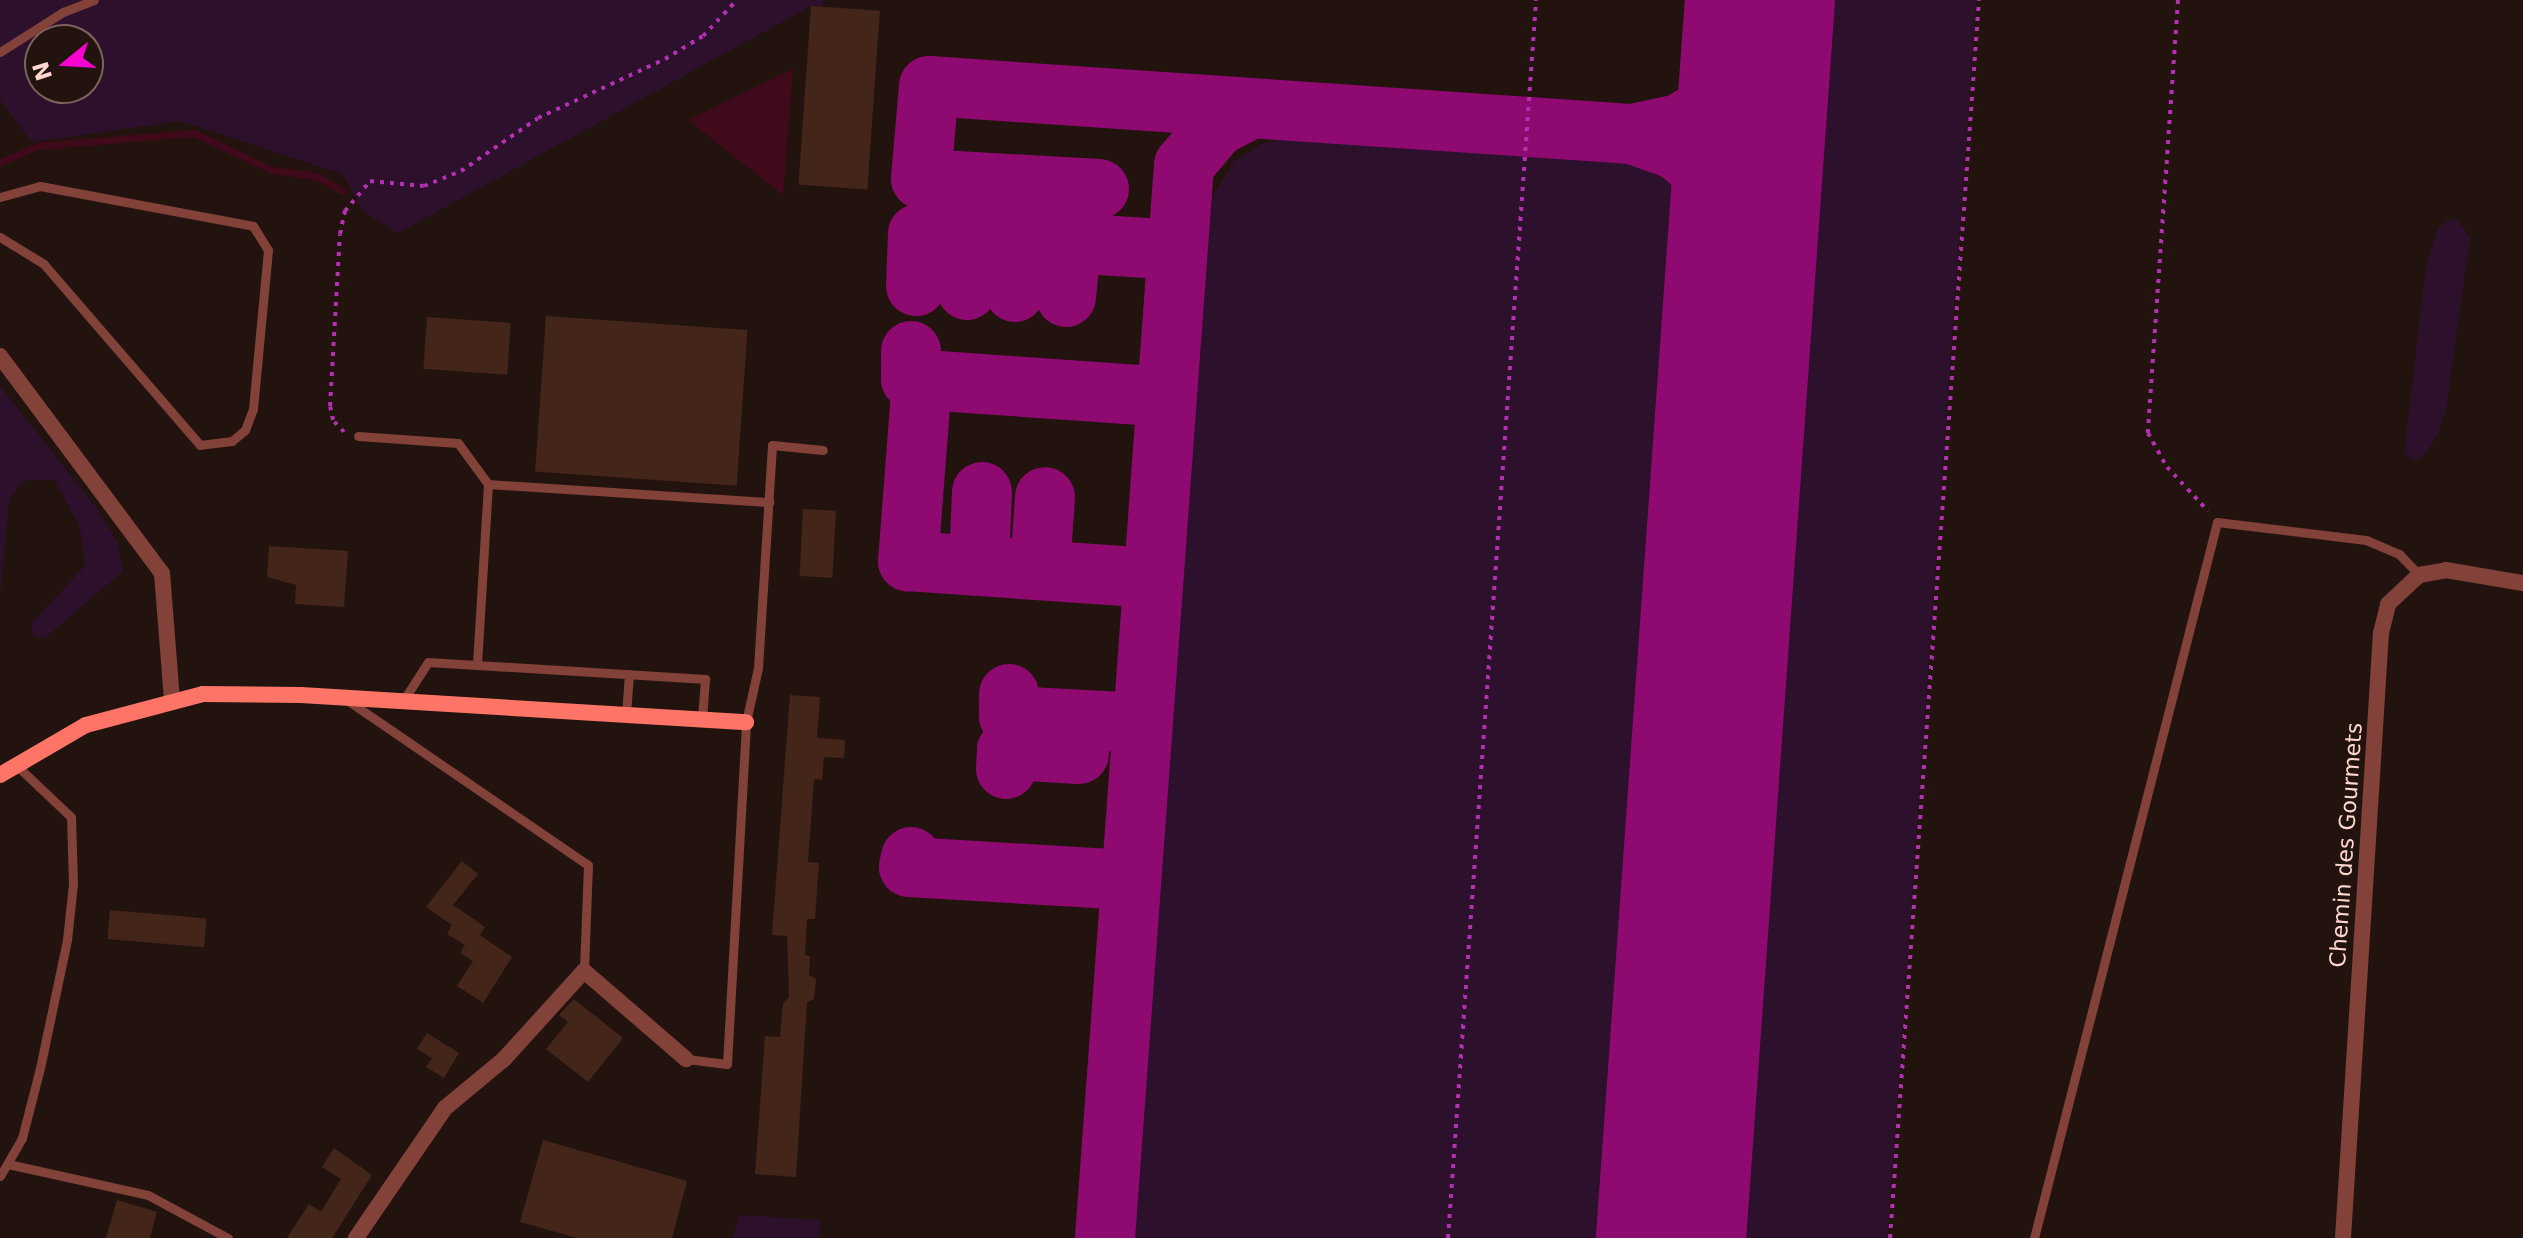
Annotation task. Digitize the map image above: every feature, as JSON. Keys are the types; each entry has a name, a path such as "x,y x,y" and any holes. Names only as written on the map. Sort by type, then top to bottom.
{"street":[{"path":"0,356 162,573 172,699"},
{"path":"2419,575 2446,570 2523,583"},
{"name":"Chemin des Gourmets","path":"2343,1238 2381,633 2388,604 2419,575"},
{"path":"0,775 14,763 86,725 172,699 235,693 746,722"},
{"path":"356,1238 445,1108 504,1059 584,971 686,1059"}],"lane":[{"path":"0,52 63,12 94,0"},
{"path":"0,197 40,186 253,226 268,250 253,409 245,430 232,441 200,445 44,264 0,237"},
{"path":"358,436 458,443 488,484 477,665"},
{"path":"686,1059 727,1064 746,722 758,668 772,445 823,450"},
{"path":"488,484 769,502"},
{"path":"2034,1238 2217,522 2366,540 2399,554 2419,575"},
{"path":"403,701 428,662 629,674 705,679 702,719"},
{"path":"626,714 629,674"},
{"path":"344,698 588,865 584,971"},
{"path":"0,1176 22,1138 40,1068 67,940 73,884 71,817 50,791 14,763"},
{"path":"8,1164 148,1195 228,1238"}],"path":[{"path":"358,436 338,428 330,406 340,234 345,211 370,181 424,186 461,171 538,118 665,59 703,36 737,0"},
{"path":"1448,1238 1536,0"},
{"path":"1890,1238 1979,0"},
{"path":"2178,0 2148,433 2167,467 2217,522"}],"shaded area":[{"path":"0,0 824,0 821,7 811,6 398,233 364,212 342,174 180,121 32,142 0,100"},
{"path":"1810,0 1976,0 1891,1186 1887,1238 1719,1238"},
{"path":"793,69 783,195 688,120"},
{"path":"1301,135 1639,162 1670,181 1692,219 1620,1238 1130,1238 1203,212 1234,161 1262,144"},
{"path":"2450,219 2457,219 2470,238 2446,409 2438,434 2424,455 2414,460 2404,454 2426,266 2438,228"},
{"path":"0,386 98,510 117,542 123,571 45,638 33,636 32,623 85,566 80,528 54,479 23,481 9,500 0,596"},
{"path":"739,1215 820,1220 819,1238 733,1238"}],"building":[{"path":"811,6 880,11 867,189 799,185"},
{"path":"546,316 748,330 737,486 535,472"},
{"path":"427,317 511,323 507,375 423,369"},
{"path":"803,509 836,511 832,578 799,576"},
{"path":"269,546 348,551 344,607 295,604 296,585 267,577"},
{"path":"790,695 820,697 817,738 845,740 844,758 824,757 822,780 814,779 808,862 819,863 815,919 807,919 805,955 810,956 809,975 816,979 814,999 807,1002 796,1177 755,1174 765,1036 780,1037 783,1003 789,997 787,936 772,935"},
{"path":"462,861 478,874 453,905 485,927 480,935 512,957 483,1003 457,986 473,961 460,953 465,945 447,934 452,925 426,907"},
{"path":"110,910 207,918 204,947 107,939"},
{"path":"574,999 623,1038 588,1082 546,1049 568,1022 559,1015"},
{"path":"427,1033 459,1053 444,1078 426,1067 432,1058 417,1049"},
{"path":"543,1140 687,1181 672,1238 577,1238 520,1222"},
{"path":"334,1148 372,1175 332,1238 287,1238 309,1204 321,1212 341,1179 322,1167"},
{"path":"117,1200 157,1212 150,1238 106,1238"}],"waterway":[{"path":"0,162 38,146 194,133 272,170 317,176 342,191"}],"taxiway":[{"path":"1632,134 1679,124 1716,102 1741,70 1759,18"},
{"path":"1099,189 921,179 929,86 1632,134 1677,150 1710,178 1732,218 1742,256"},
{"path":"1105,1238 1184,165 1217,126 1246,111"},
{"path":"916,286 918,234 1177,250"},
{"path":"967,290 971,237"},
{"path":"1015,292 1021,240"},
{"path":"1066,297 1071,243"},
{"path":"911,351 911,379 1166,397"},
{"path":"922,380 908,561 1153,578"},
{"path":"979,566 982,492"},
{"path":"1040,570 1045,497"},
{"path":"1009,694 1009,716 1142,723"},
{"path":"1006,769 1007,750 1079,754"},
{"path":"911,857 909,867 1131,880"}],"runway":[{"path":"1671,1238 1760,0"}]}
